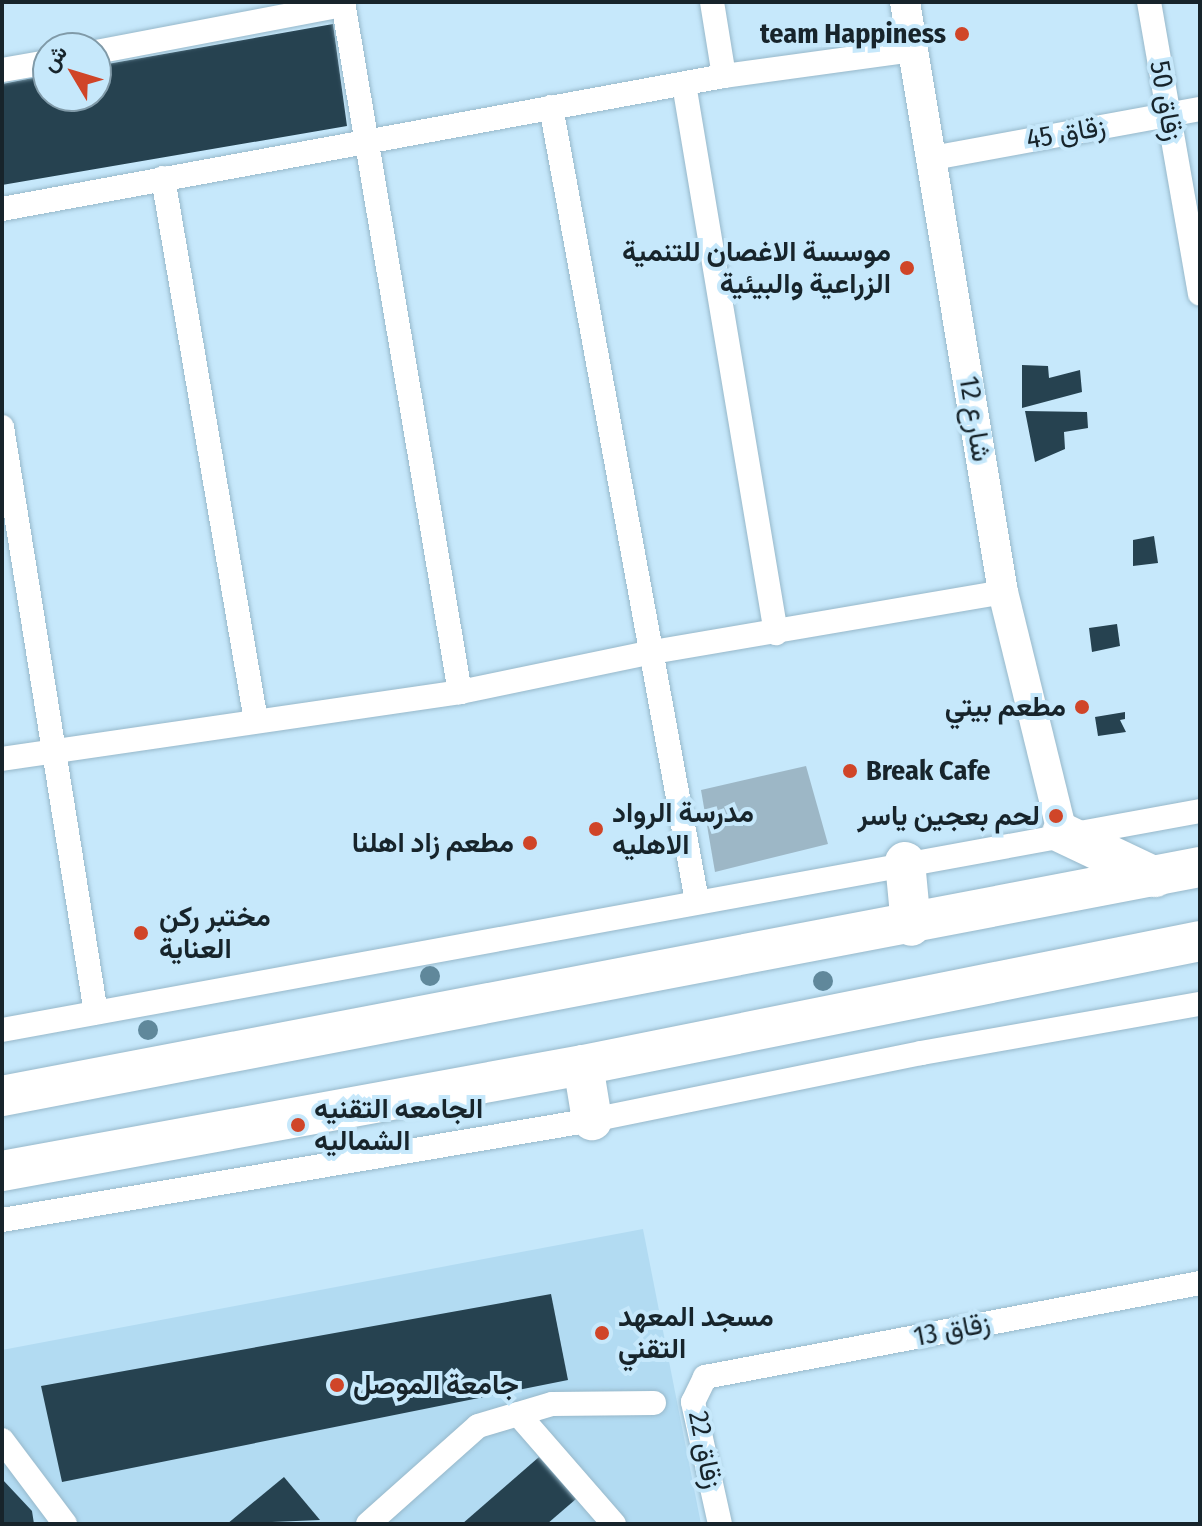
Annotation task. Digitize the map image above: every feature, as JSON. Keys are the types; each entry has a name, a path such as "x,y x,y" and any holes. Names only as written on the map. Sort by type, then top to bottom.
{"highway":[{"path":"1062,833 1155,877"},
{"path":"905,862 911,926"},
{"path":"2,1096 911,926 1200,867"},
{"path":"2,1171 583,1065 1200,941"},
{"path":"583,1065 592,1120"}],"street":[{"path":"712,2 724,76"},
{"name":"شارع 12","path":"905,2 1003,592 1062,833"},
{"name":"زقاق 50","path":"1149,2 1196,248 1200,294"},
{"path":"112,49 343,4 370,138 460,692"},
{"path":"2,209 370,138 724,76 913,50"},
{"path":"2,70 32,65"},
{"path":"684,84 776,633"},
{"path":"551,107 697,901"},
{"name":"زقاق 45","path":"933,158 1200,109"},
{"path":"163,178 256,721"},
{"path":"2,427 96,1013"},
{"path":"2,759 53,748 460,692 653,652 1003,592"},
{"path":"2,1030 1062,833 1200,811"},
{"path":"2,1220 592,1120 921,1053 1200,1004"},
{"name":"زقاق 13","path":"705,1377 1200,1283"},
{"name":"زقاق 22","path":"705,1377 693,1402 720,1524"},
{"path":"368,1524 478,1426 552,1404 654,1403"},
{"path":"518,1414 601,1520"},
{"path":"2,1440 65,1524"},
{"path":"46,1499 51,1524"}],"shaded area":[{"path":"806,766 828,844 715,872 701,790"},
{"name":"جامعة الموصل","path":"643,1229 701,1524 2,1524 2,1350"}],"building":[{"path":"333,24 347,126 2,185 2,84 32,78 32,112 112,112 112,63"},
{"path":"1022,365 1048,366 1049,378 1080,370 1082,392 1022,408"},
{"path":"1025,411 1087,412 1088,428 1064,432 1065,449 1035,462"},
{"path":"1154,536 1158,563 1133,566 1133,540"},
{"path":"1117,624 1120,646 1092,652 1089,628"},
{"path":"1125,712 1125,719 1120,720 1126,732 1098,736 1095,717"},
{"path":"551,1294 568,1380 62,1482 41,1386"},
{"path":"539,1457 576,1499 547,1524 462,1524"},
{"path":"284,1477 320,1520 227,1524"},
{"path":"2,1479 32,1511 34,1524 2,1524"}],"place":[{"name":"team Happiness","path":"962,34"},
{"name":"موسسة الاغصان للتنمية الزراعية والبيئية","path":"907,268"},
{"name":"مطعم بيتي","path":"1082,707"},
{"name":"Break Cafe","path":"850,771"},
{"name":"لحم بعجين ياسر","path":"1056,816"},
{"name":"مدرسة الرواد الاهليه","path":"596,829"},
{"name":"مطعم زاد اهلنا","path":"530,843"},
{"name":"مختبر ركن العناية","path":"141,933"},
{"name":"الجامعه التقنيه الشماليه","path":"298,1125"},
{"name":"مسجد المعهد التقني","path":"602,1333"},
{"name":"جامعة الموصل","path":"337,1385"}]}
